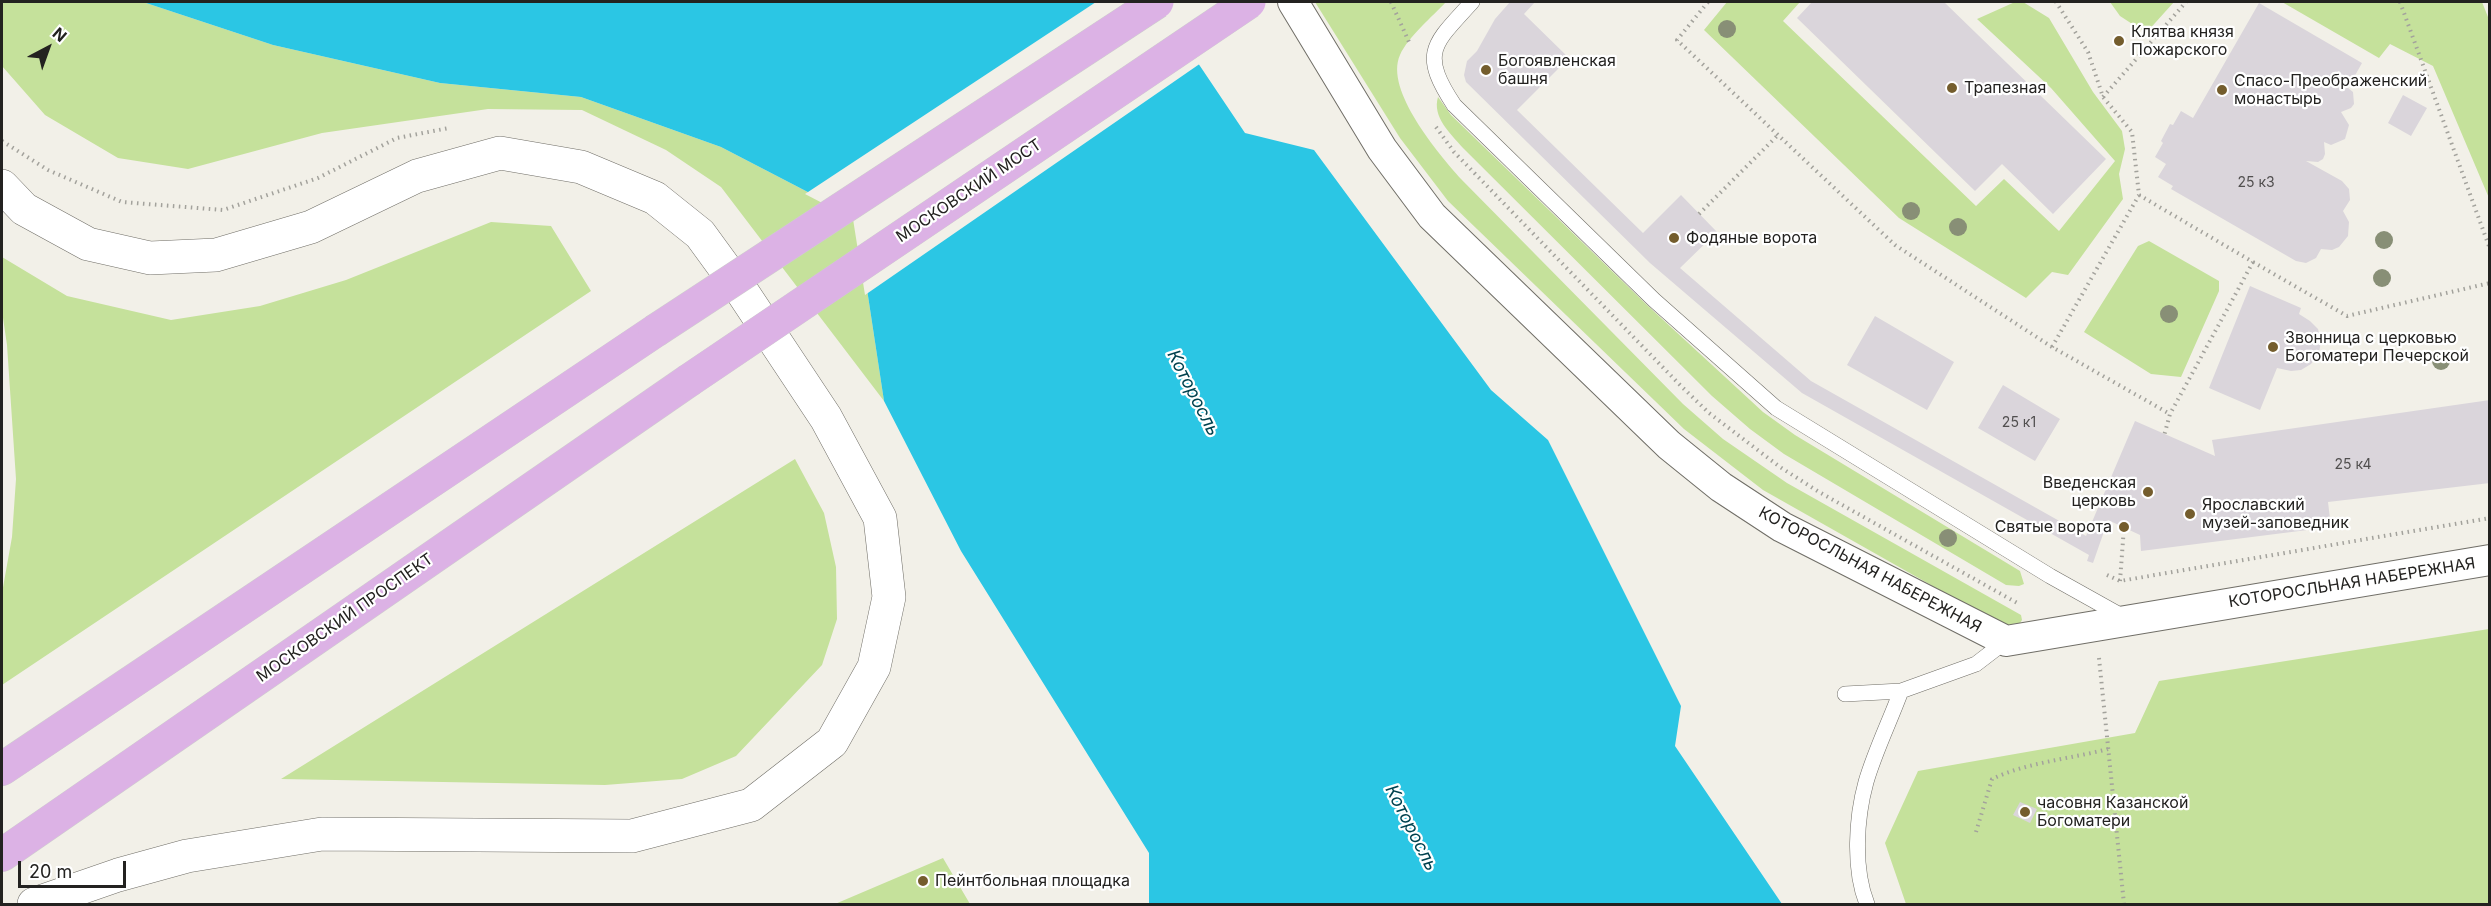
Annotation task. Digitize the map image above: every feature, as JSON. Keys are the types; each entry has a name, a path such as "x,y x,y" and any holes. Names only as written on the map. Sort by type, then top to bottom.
{"main road":[{"path":"2,769 655,331 1156,2"},
{"name":"МОСКОВСКИЙ МОСТ","path":"688,381 1249,2"},
{"path":"2,186 24,209 88,244 150,258 216,255 310,227 417,176 500,153 581,166 655,198 700,234 744,293 826,418 879,518 889,597 874,667 832,742 751,805 632,837 322,834 187,856 118,875 34,904"},
{"name":"МОСКОВСКИЙ ПРОСПЕКТ","path":"2,855 688,381"}],"street":[{"name":"КОТОРОСЛЬНАЯ НАБЕРЕЖНАЯ","path":"1293,2 1382,149 1432,216 1669,445 1721,487 1782,527 2006,641 2490,560"}],"lane":[{"path":"1472,2 1441,36 1435,48 1433,62 1440,83 1454,105 1654,300 1776,408 2050,576 2130,620"},
{"path":"1845,694 1901,691 1976,664 2006,641"},
{"path":"1867,904 1862,892 1857,850 1866,782 1901,691"}],"path":[{"path":"1391,2 1411,47"},
{"path":"1708,2 1677,40 1895,245 2052,347 2170,414"},
{"path":"2052,347 2139,195 2132,132 2103,97 2088,52 2056,2"},
{"path":"2103,97 2186,2"},
{"path":"2400,2 2490,249"},
{"path":"1699,214 1778,135"},
{"path":"2139,195 2347,316 2490,283"},
{"path":"2164,436 2170,414 2253,262"},
{"path":"2124,527 2120,581 2490,518"},
{"path":"2099,657 2124,904"},
{"path":"1976,832 1992,779 2013,769 2108,749"}],"green space":[{"path":"2,2 143,2 273,45 440,83 581,97 721,147 856,217 884,401 721,187 666,150 582,110 488,109 322,133 188,169 118,158 45,115 2,66"},
{"path":"1315,2 1446,2 1409,41 1400,55 1397,69 1406,103 1416,121 1461,179 1683,404 1723,439 1787,483 2021,615 2020,623 2006,625 1998,623 1763,490 1684,429 1448,201 1400,138"},
{"path":"1727,2 1800,2 1783,21 1976,206 2004,179 2059,231 2115,161 2051,88 1977,19 2015,2 2023,2 2049,18 2093,92 2122,131 2125,149 2119,174 2123,199 2068,275 2052,272 2026,298 1899,218 1704,30"},
{"path":"2110,2 2174,2 2146,33 2120,16"},
{"path":"2282,2 2482,2 2490,22 2489,198 2433,66 2390,44 2379,58"},
{"path":"1438,97 1451,115 1647,305 1763,412 1795,435 2020,571 2024,584 2006,585 1784,454 1750,429 1712,396 1463,148 1440,118"},
{"path":"491,222 551,226 591,291 2,685 2,593 12,537 16,479 7,345 2,311 2,257 67,296 171,320 260,306 346,280"},
{"path":"2149,241 2219,281 2219,291 2181,377 2151,374 2084,332 2138,246"},
{"path":"795,459 824,513 836,567 837,619 822,665 736,756 682,779 605,785 281,779"},
{"path":"2489,629 2489,904 1906,904 1885,843 1918,771 2135,733 2159,681"},
{"name":"Пейнтбольная площадка","path":"943,858 970,904 835,904"}],"water":[{"name":"Которосль","path":"143,2 1157,2 1245,133 1314,150 1491,390 1548,440 1681,706 1675,746 1782,904 1149,904 1149,853 961,551 884,401 856,217 721,147 581,97 440,83 273,45"}],"pier":[{"path":"1096,2 1161,2 1201,63 865,295 853,219 805,194"}],"building":[{"path":"1510,2 1535,2 1524,14 1569,58 1517,110 1643,233 1681,195 1717,232 1680,268 1811,381 2086,536 2135,421 2215,456 2212,440 2490,400 2490,483 2328,502 2331,527 2141,551 2140,535 2108,520 2093,563 2087,561 2089,555 1802,393 1650,263 1466,82 1464,75 1467,61 1477,51 1495,19"},
{"name":"Трапезная","path":"1812,2 1944,2 2106,159 2053,214 2002,164 1975,191 1797,18"},
{"path":"2259,3 2362,63 2348,88 2353,92 2354,104 2351,108 2341,112 2349,125 2345,139 2331,145 2324,142 2323,159 2318,162 2306,161 2342,181 2349,189 2350,200 2343,211 2349,222 2348,236 2339,247 2332,250 2321,249 2316,258 2306,263 2296,261 2171,189 2173,186 2158,177 2166,164 2155,157 2170,124 2173,125 2181,111 2193,118"},
{"path":"2403,95 2427,108 2411,136 2388,123"},
{"name":"Звонница с церковью Богоматери Печерской","path":"2250,286 2301,308 2299,314 2318,329 2321,341 2319,353 2311,364 2301,370 2291,371 2277,368 2260,410 2209,388"},
{"path":"1875,316 1954,362 1927,410 1847,365"},
{"path":"2003,385 2060,419 2035,461 1978,428"},
{"name":"часовня Казанской Богоматери","path":"2020,802 2037,809 2030,823 2013,815"}],"place":[{"name":"Клятва князя Пожарского","path":"2119,41"},
{"name":"Богоявленская башня","path":"1486,70"},
{"name":"Трапезная","path":"1952,88"},
{"name":"Спасо-Преображенский монастырь","path":"2222,90"},
{"name":"Фодяные ворота","path":"1674,238"},
{"name":"Звонница с церковью Богоматери Печерской","path":"2273,347"},
{"name":"Введенская церковь","path":"2148,492"},
{"name":"Ярославский музей-заповедник","path":"2190,514"},
{"name":"Святые ворота","path":"2124,527"},
{"name":"часовня Казанской Богоматери","path":"2025,812"},
{"name":"Пейнтбольная площадка","path":"923,881"}]}
